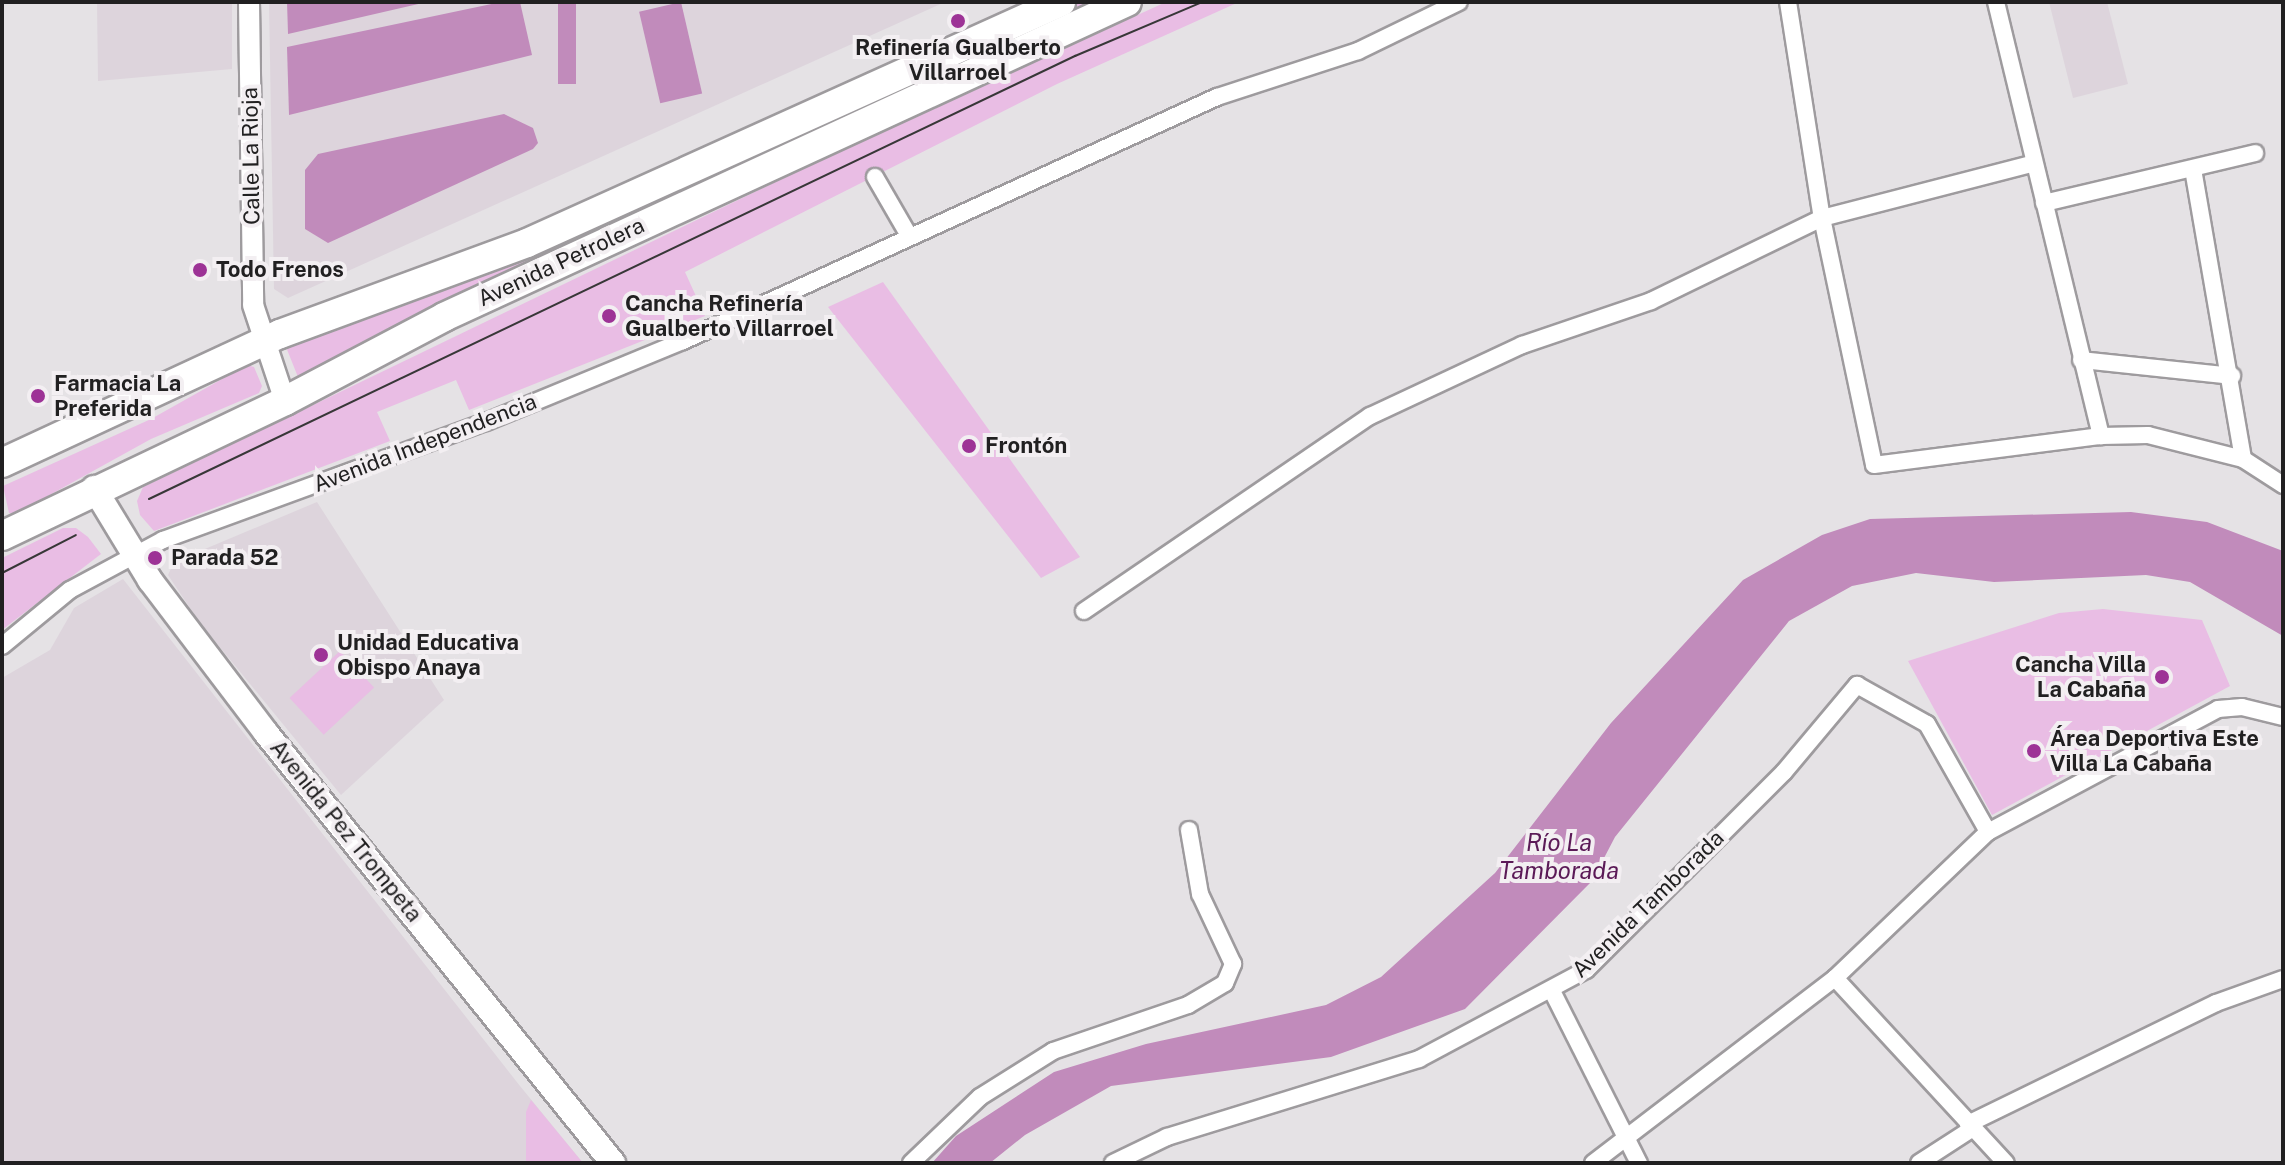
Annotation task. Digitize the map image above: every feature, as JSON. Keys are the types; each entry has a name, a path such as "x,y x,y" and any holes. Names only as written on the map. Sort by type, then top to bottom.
{"highway":[{"name":"Avenida Petrolera","path":"2,463 264,340 527,243 1061,2"},
{"name":"Avenida Petrolera","path":"2,536 94,488 285,401 569,257 1127,2"}],"main road":[{"name":"Avenida Pez Trompeta","path":"94,488 135,555 266,733 613,1163"}],"street":[{"name":"Calle La Rioja","path":"249,2 253,305 285,401"},
{"name":"Avenida Independencia","path":"2,646 70,590 163,540 542,399 683,341 908,234 1217,97 1358,51 1459,2"},
{"path":"1788,2 1822,218 1874,465 2101,436 2148,435 2243,459 2283,485"},
{"path":"1996,2 2101,436"},
{"path":"2044,203 2255,153"},
{"path":"1084,611 1370,416 1522,345 1651,301 1822,218 2034,163"},
{"path":"2193,169 2232,376 2243,459"},
{"path":"875,177 908,234"},
{"path":"2081,360 2232,376"},
{"name":"Avenida Tamborada","path":"1113,1163 1167,1137 1419,1059 1552,991 1586,970 1784,772 1857,685 1927,724 1988,832"},
{"path":"1593,1163 1835,978 1988,832 2218,709 2242,707 2283,717"},
{"path":"911,1163 980,1097 1053,1051 1188,1005 1225,983 1233,964 1200,894 1189,830"},
{"path":"1835,978 1969,1127 2006,1163"},
{"path":"1919,1163 1969,1127 2216,1003 2283,979"},
{"path":"1552,991 1623,1139 1639,1163"}],"shaded area":[{"path":"97,2 232,2 232,69 98,81"},
{"name":"Refinería Gualberto Villarroel","path":"269,2 945,2 288,298 274,289"},
{"path":"1082,2 1104,2 300,382 284,342 812,123"},
{"path":"1166,2 1239,2 1057,84 685,272 705,316 469,410 456,380 377,412 390,441 154,531 140,515 137,501 143,487 842,150"},
{"path":"2049,2 2107,2 2128,84 2073,98"},
{"name":"Frontón","path":"883,282 1080,557 1041,578 828,307"},
{"path":"247,365 254,367 262,386 259,393 151,439 17,513 9,513 3,486 151,419"},
{"name":"Unidad Educativa Obispo Anaya","path":"317,502 444,700 341,795 200,623 168,575 174,562"},
{"path":"63,528 76,528 88,537 101,554 2,630 2,558"},
{"path":"123,579 583,1163 2,1163 2,678 50,650 74,608"},
{"name":"Área Deportiva Este Villa La Cabaña","path":"2103,609 2202,620 2230,686 1992,815 1908,661 2059,613"},
{"path":"340,651 374,688 324,735 290,698"},
{"path":"531,1100 583,1163 526,1163 526,1112"}],"water":[{"path":"287,2 427,2 288,34"},
{"path":"501,2 520,2 532,55 289,115 287,47"},
{"path":"558,2 576,2 576,84 558,84"},
{"path":"681,2 702,94 660,103 639,12"},
{"path":"504,114 533,128 538,143 533,149 328,243 305,229 305,170 318,154"},
{"name":"Río La Tamborada","path":"2131,512 2207,522 2283,551 2283,636 2190,582 2146,575 1994,582 1916,573 1852,586 1789,621 1615,837 1592,881 1465,1009 1331,1057 1111,1086 1025,1135 990,1163 932,1163 956,1136 1054,1072 1146,1044 1326,1005 1381,977 1495,873 1611,723 1743,580 1822,535 1870,519"}],"tram line":[{"path":"149,499 1075,56 1202,2"},
{"path":"2,573 76,535"}],"place":[{"name":"Refinería Gualberto Villarroel","path":"958,21"},
{"name":"Todo Frenos","path":"200,270"},
{"name":"Cancha Refinería Gualberto Villarroel","path":"609,316"},
{"name":"Farmacia La Preferida","path":"38,396"},
{"name":"Frontón","path":"969,446"},
{"name":"Parada 52","path":"155,558"},
{"name":"Unidad Educativa Obispo Anaya","path":"321,655"},
{"name":"Cancha Villa La Cabaña","path":"2162,677"},
{"name":"Área Deportiva Este Villa La Cabaña","path":"2034,751"}]}
